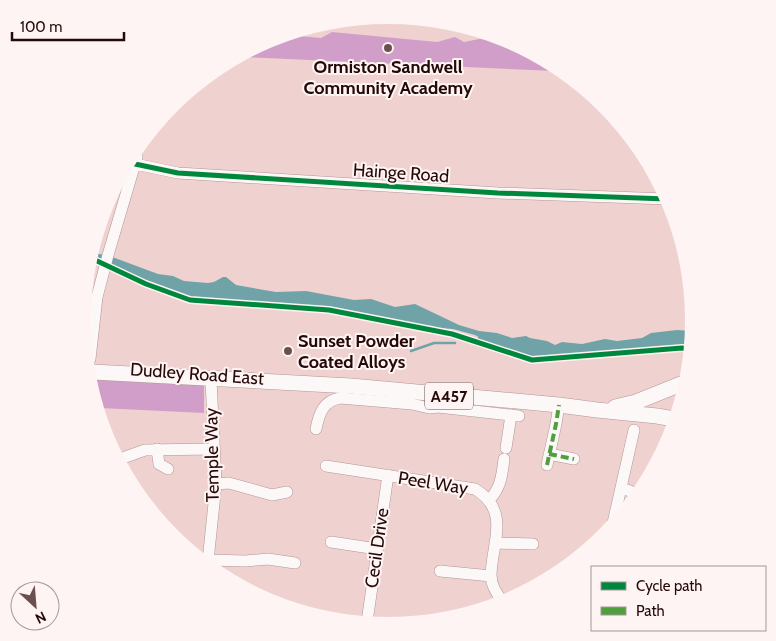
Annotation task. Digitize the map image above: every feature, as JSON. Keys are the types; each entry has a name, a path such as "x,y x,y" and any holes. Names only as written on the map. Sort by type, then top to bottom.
{"main road":[{"name":"Dudley Road East","path":"96,369 186,372 189,376 215,377"},
{"name":"Dudley Road East","path":"96,369 120,371 122,374 215,377 302,384 350,393 439,401 559,405 626,412 656,409"},
{"path":"597,410 636,402 677,385"},
{"path":"656,409 677,388"},
{"name":"A457","path":"656,409 669,416"}],"street":[{"name":"Hainge Road","path":"138,161 178,173 498,193 658,199"},
{"path":"93,294 106,260 134,167"},
{"path":"91,323 92,309"},
{"name":"Temple Way","path":"208,557 216,484 214,449 215,377"},
{"name":"Dudley Road East","path":"316,429 322,408 333,399 350,393"},
{"name":"Dudley Road East","path":"439,401 515,415 505,453 500,486 496,494 489,500"},
{"path":"559,405 548,460 574,459"},
{"path":"617,509 634,430"},
{"path":"157,449 159,464 168,469"},
{"path":"125,457 146,450 214,449"},
{"name":"Peel Way","path":"326,466 475,489 483,494 489,500 498,528 491,576"},
{"name":"Cecil Drive","path":"368,617 388,475"},
{"path":"216,484 228,483 272,495 287,492"},
{"path":"621,488 631,491"},
{"path":"331,542 377,549"},
{"path":"496,544 533,544"},
{"path":"213,560 246,561 268,559 295,562"},
{"path":"440,572 491,576 494,588 499,596"}],"shaded area":[{"name":"Ormiston Sandwell Community Academy","path":"332,32 437,42 455,37 464,42 481,39 519,54 547,71 251,57 293,39 302,36 321,38"},
{"path":"97,376 204,385 204,413 105,408"}],"water":[{"path":"99,254 184,281 208,283 226,277 236,285 276,292 306,291 354,300 371,299 395,307 415,304 459,325 479,331 497,333 512,338 526,336 555,345 562,342 582,344 605,339 617,341 642,338 651,333 677,330 684,331 683,347 532,358 492,344 475,335 453,329 438,328 318,306 193,298 151,283 98,260"}],"waterway":[{"path":"479,338 491,345 493,342"},
{"path":"411,351 434,343 455,343"}],"marked path":[{"path":"547,465 559,405"},
{"path":"549,454 574,459"}],"cycle path":[{"path":"136,164 178,173 498,193 658,199"},
{"path":"97,261 146,284 190,300 329,310 452,334 532,360 683,348"}],"place":[{"name":"Ormiston Sandwell Community Academy","path":"388,48"},
{"name":"Sunset Powder Coated Alloys","path":"288,351"}]}
